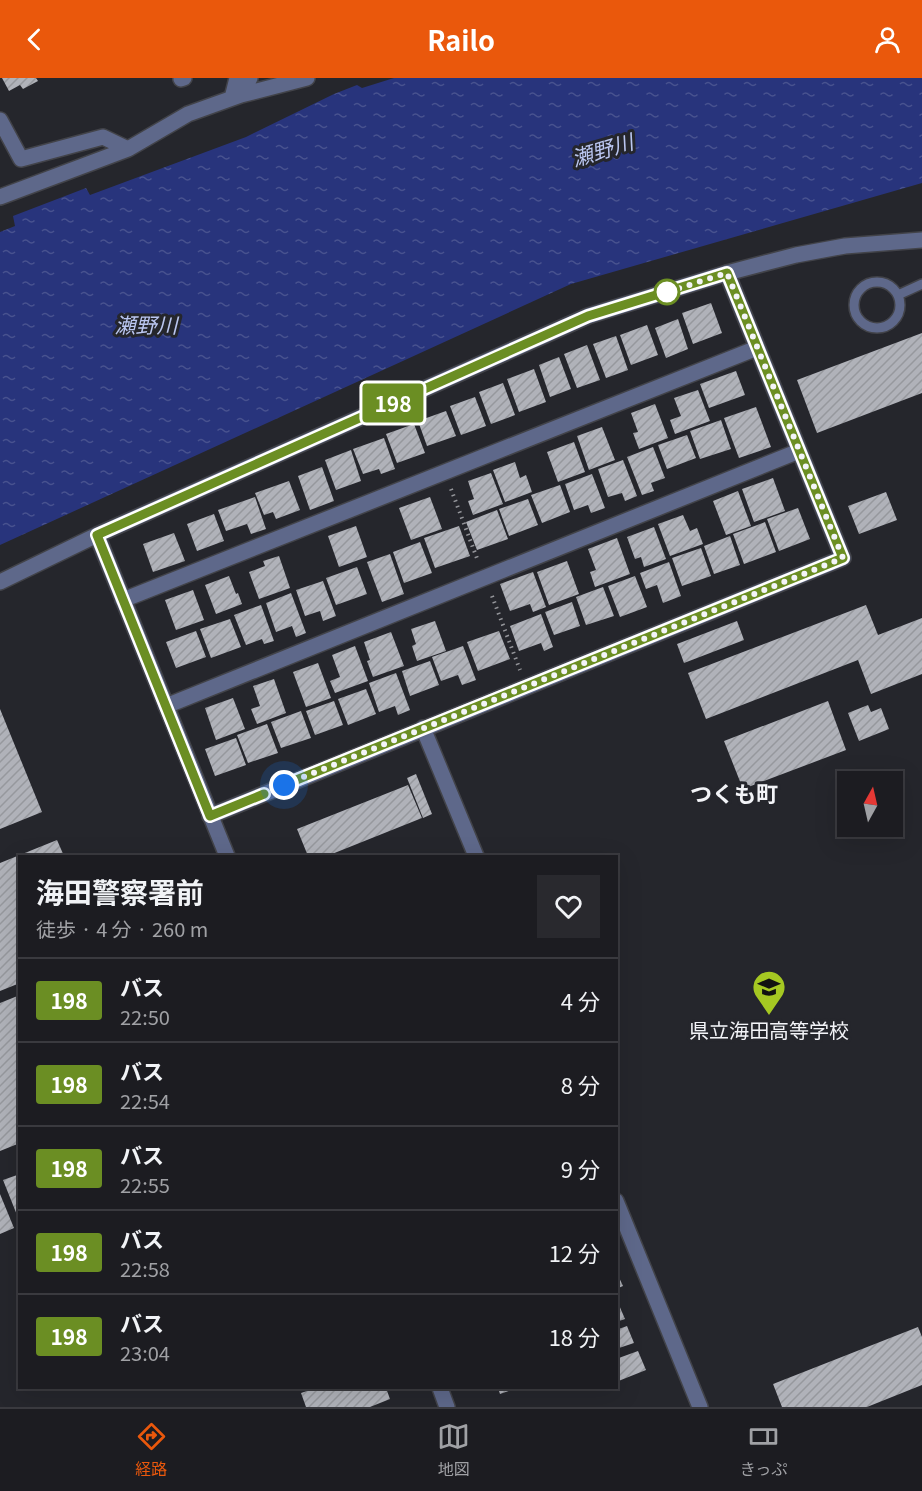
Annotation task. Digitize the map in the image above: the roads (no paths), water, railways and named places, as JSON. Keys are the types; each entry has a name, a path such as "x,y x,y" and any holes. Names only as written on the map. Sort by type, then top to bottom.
{"street":[{"path":"236,96 237,78"},
{"path":"236,96 250,78"},
{"path":"0,196 128,149 188,114 236,96 308,78"},
{"path":"0,120 21,159 103,137 128,149"},
{"path":"0,582 97,535 588,316 727,273 796,255 845,246 922,240"},
{"path":"210,816 843,558 727,273"},
{"path":"123,600 757,348"},
{"path":"166,706 799,451"},
{"path":"97,535 227,855"},
{"path":"423,728 476,855"},
{"path":"618,1206 700,1407"},
{"path":"440,1389 447,1407"}],"lane":[{"path":"874,282 884,283 898,296 900,305 898,315 894,322 886,326 870,327 862,323 857,316 854,308 855,299 858,291 865,285 874,282"},
{"path":"898,296 922,284"}],"water":[{"name":"瀬野川","path":"394,78 922,78 922,183 571,284 0,545 0,232 15,226 13,216 86,188 90,195 246,137 357,85 362,88"}],"place":[{"name":"県立海田高等学校","path":"769,1016"}],"district":[{"name":"つくも町","path":"734,792"}]}
